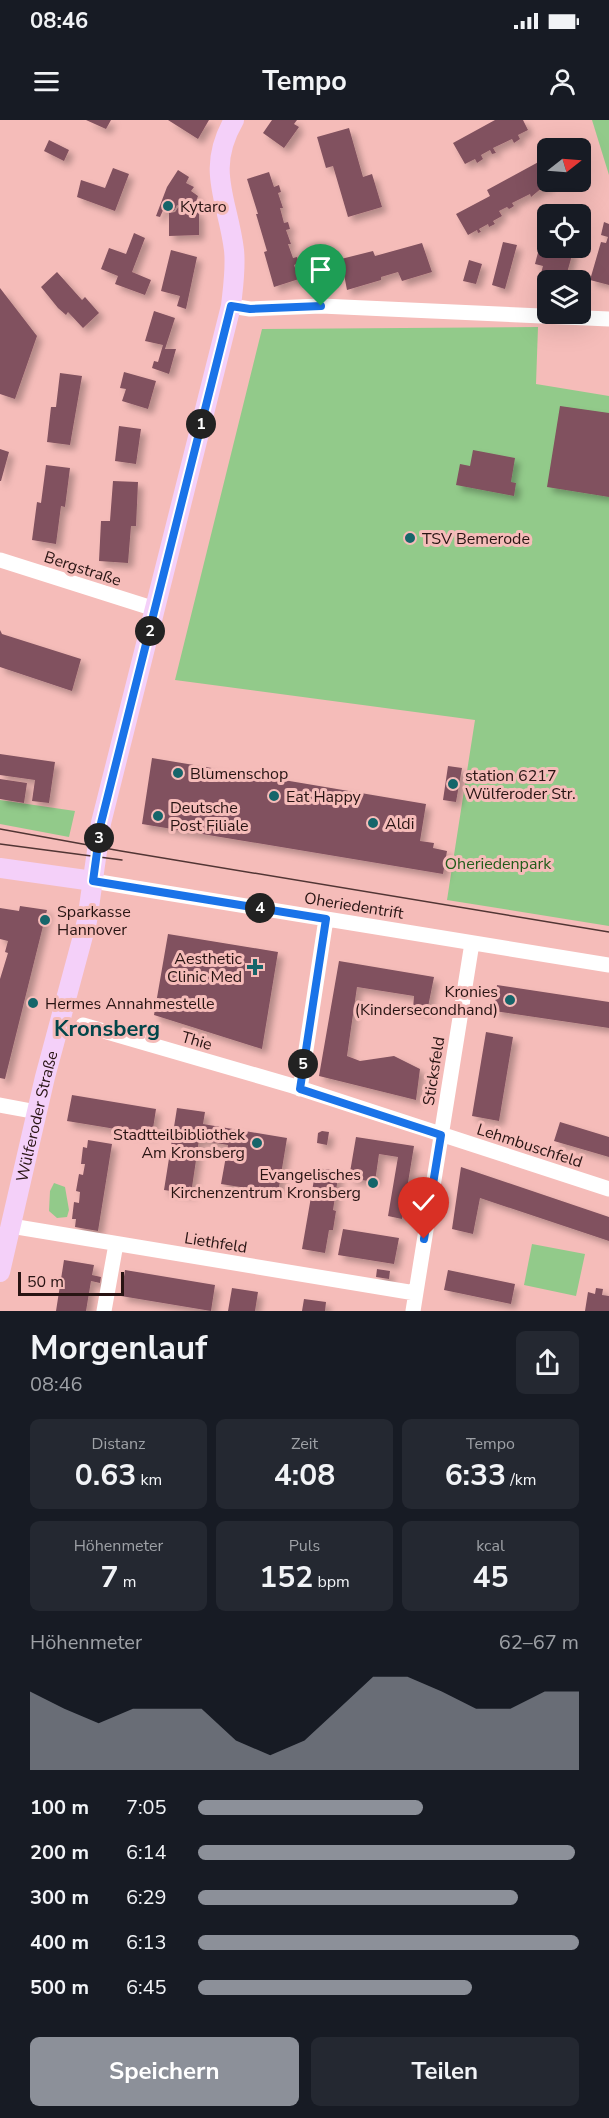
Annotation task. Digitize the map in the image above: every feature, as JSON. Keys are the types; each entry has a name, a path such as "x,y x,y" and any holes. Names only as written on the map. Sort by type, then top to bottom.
{"main road":[{"name":"Wülferoder Straße","path":"0,1272 37,1112 87,921 101,823 231,306 234,251 221,197 219,174 221,151 234,120"},
{"path":"0,868 93,881"}],"street":[{"path":"231,306 250,309 321,306 609,319"},
{"name":"Bergstraße","path":"0,560 155,609"},
{"name":"Oheriedentrift","path":"93,881 609,965"},
{"path":"300,1089 326,919"},
{"name":"Sticksfeld","path":"412,1311 472,943"},
{"name":"Thie","path":"83,1025 300,1089 441,1135"},
{"path":"0,1105 37,1112"},
{"name":"Lehmbuschfeld","path":"441,1135 609,1189"},
{"name":"Liethfeld","path":"11,1226 415,1293"},
{"path":"104,1311 116,1244"}],"green space":[{"path":"592,120 609,120 609,175"},
{"name":"TSV Bemerode","path":"538,327 536,384 609,396 609,926 447,900 475,720 175,680 262,329"},
{"path":"0,800 75,811 69,837 0,824"},
{"path":"54,1183 65,1187 69,1210 67,1217 57,1218 49,1211 50,1191"},
{"path":"532,1244 585,1254 576,1296 524,1285"}],"building":[{"path":"86,120 111,120 106,129"},
{"path":"168,120 209,120 198,139"},
{"path":"272,120 297,120 294,124 299,127 284,148 263,133"},
{"path":"495,120 523,120 528,130 518,135 520,139 514,143 512,139 493,148 496,153 492,154 490,150 481,155 483,159 477,163 475,159 465,164 453,143"},
{"path":"349,128 363,177 372,174 382,207 348,217 333,166 326,168 317,137"},
{"path":"49,140 69,150 64,161 44,151"},
{"path":"537,163 537,192 531,197 530,194 512,203 514,206 509,209 507,207 499,211 502,216 493,221 495,224 489,227 488,224 479,229 481,232 478,233 477,230 468,235 456,214 490,196 487,190"},
{"path":"113,168 129,174 115,211 77,197 81,180 105,188"},
{"path":"178,170 189,177 186,183 194,187 191,191 198,196 192,212 199,212 199,235 169,236 169,213 175,212 179,206 177,205 174,211 164,208 160,217 156,216 167,187"},
{"path":"269,172 274,187 279,185 281,192 278,193 283,208 280,208 284,223 288,222 290,229 286,230 291,244 288,244 293,258 297,257 299,263 294,265 299,279 274,287 264,252 267,251 256,214 258,214 247,179"},
{"path":"604,222 609,224 609,285 591,280 601,242 606,243 608,237 601,235"},
{"path":"134,233 145,238 132,272 151,280 145,295 115,284 118,276 101,269 109,248 126,254"},
{"path":"503,242 517,245 505,289 492,285"},
{"path":"422,243 432,272 402,281 398,272 381,277 381,280 347,290 341,259 373,251 375,256"},
{"path":"171,250 197,257 186,309 177,306 180,296 161,291"},
{"path":"537,256 571,258 568,270 542,270 543,266 535,264"},
{"path":"469,260 482,264 476,284 463,281"},
{"path":"57,272 82,300 85,297 99,313 83,328 68,312 66,315 58,308 41,287"},
{"path":"0,288 37,336 15,399 0,394"},
{"path":"154,311 175,318 165,349 176,349 169,374 152,368 154,361 158,362 163,345 145,341"},
{"path":"124,372 156,381 148,409 122,401 126,389 120,388"},
{"path":"60,373 82,376 70,445 47,442 51,407 56,407"},
{"path":"560,406 609,413 609,497 547,487"},
{"path":"119,426 141,429 136,464 115,461"},
{"path":"0,449 9,452 1,481 0,481"},
{"path":"473,450 515,458 511,482 516,483 514,496 456,485 460,464 470,466"},
{"path":"46,465 70,468 65,507 61,506 56,544 32,540 37,502 41,503"},
{"path":"113,481 138,482 136,526 131,526 128,563 99,561 101,521 110,521"},
{"path":"0,630 2,634 81,659 72,691 0,667"},
{"path":"0,754 55,762 49,803 32,801 35,780 0,775"},
{"path":"152,758 426,804 420,841 434,843 433,848 447,851 443,874 142,824"},
{"name":"station 6217 Wülferoder Str.","path":"448,766 462,768 456,802 443,800"},
{"path":"0,779 27,783 24,803 0,799"},
{"path":"20,906 47,910 5,1079 0,1078 0,979 8,953 5,952 8,941 0,939 0,908 19,911"},
{"path":"168,934 278,952 262,1049 154,1015"},
{"path":"339,961 434,977 427,1012 413,1009 414,996 357,987 347,1056 360,1061 394,1056 420,1069 416,1100 319,1076"},
{"path":"497,985 609,1002 609,1028 494,1011"},
{"path":"486,1032 513,1037 499,1121 472,1116"},
{"path":"72,1095 156,1109 152,1135 67,1121"},
{"path":"177,1108 205,1112 203,1124 287,1138 278,1193 221,1184 228,1145 199,1140 191,1194 164,1190"},
{"path":"560,1122 609,1137 609,1157 554,1141"},
{"path":"329,1132 327,1145 317,1143 318,1133"},
{"path":"356,1137 414,1146 402,1219 388,1216 398,1157 379,1154 375,1182 349,1178"},
{"path":"88,1140 112,1144 98,1231 75,1227 76,1219 72,1219 74,1202 79,1203 80,1192 76,1191 79,1174 83,1175 85,1164 81,1164 83,1147 87,1148"},
{"path":"461,1167 609,1217 609,1241 480,1198 473,1234 452,1229"},
{"path":"316,1168 339,1171 333,1210 336,1211 333,1230 329,1230 325,1253 302,1249"},
{"path":"343,1229 399,1238 394,1264 338,1255"},
{"path":"64,1260 94,1265 92,1275 101,1277 100,1283 91,1281 86,1311 56,1311"},
{"path":"377,1269 390,1271 389,1279 376,1277"},
{"path":"125,1270 215,1285 211,1311 121,1296"},
{"path":"448,1270 515,1284 511,1304 444,1290"},
{"path":"232,1288 258,1292 255,1311 228,1311"},
{"path":"596,1288 603,1289 602,1295 609,1296 609,1311 585,1311 588,1292 595,1294"},
{"path":"304,1299 326,1302 325,1311 302,1311"}],"tram line":[{"path":"0,829 609,932"},
{"path":"0,844 122,860"}],"place":[{"name":"Kytaro","path":"168,206"},
{"name":"TSV Bemerode","path":"410,538"},
{"name":"Blumenschop","path":"178,773"},
{"name":"station 6217 Wülferoder Str.","path":"453,784"},
{"name":"Eat Happy","path":"274,796"},
{"name":"Deutsche Post Filiale","path":"158,816"},
{"name":"Aldi","path":"373,823"},
{"name":"Sparkasse Hannover","path":"45,920"},
{"name":"Aesthetic Clinic Med","path":"255,967"},
{"name":"Kronies (Kindersecondhand)","path":"510,1000"},
{"name":"Hermes Annahmestelle","path":"33,1003"},
{"name":"Stadtteilbibliothek Am Kronsberg","path":"257,1143"},
{"name":"Evangelisches Kirchenzentrum Kronsberg","path":"373,1183"}],"district":[{"name":"Kronsberg","path":"107,1028"}],"route":[{"path":"321,306 250,309 231,306 101,823 93,881 326,919 300,1089 441,1135 424,1239"}],"park label":[{"name":"Oheriedenpark","path":"498,863"}]}
